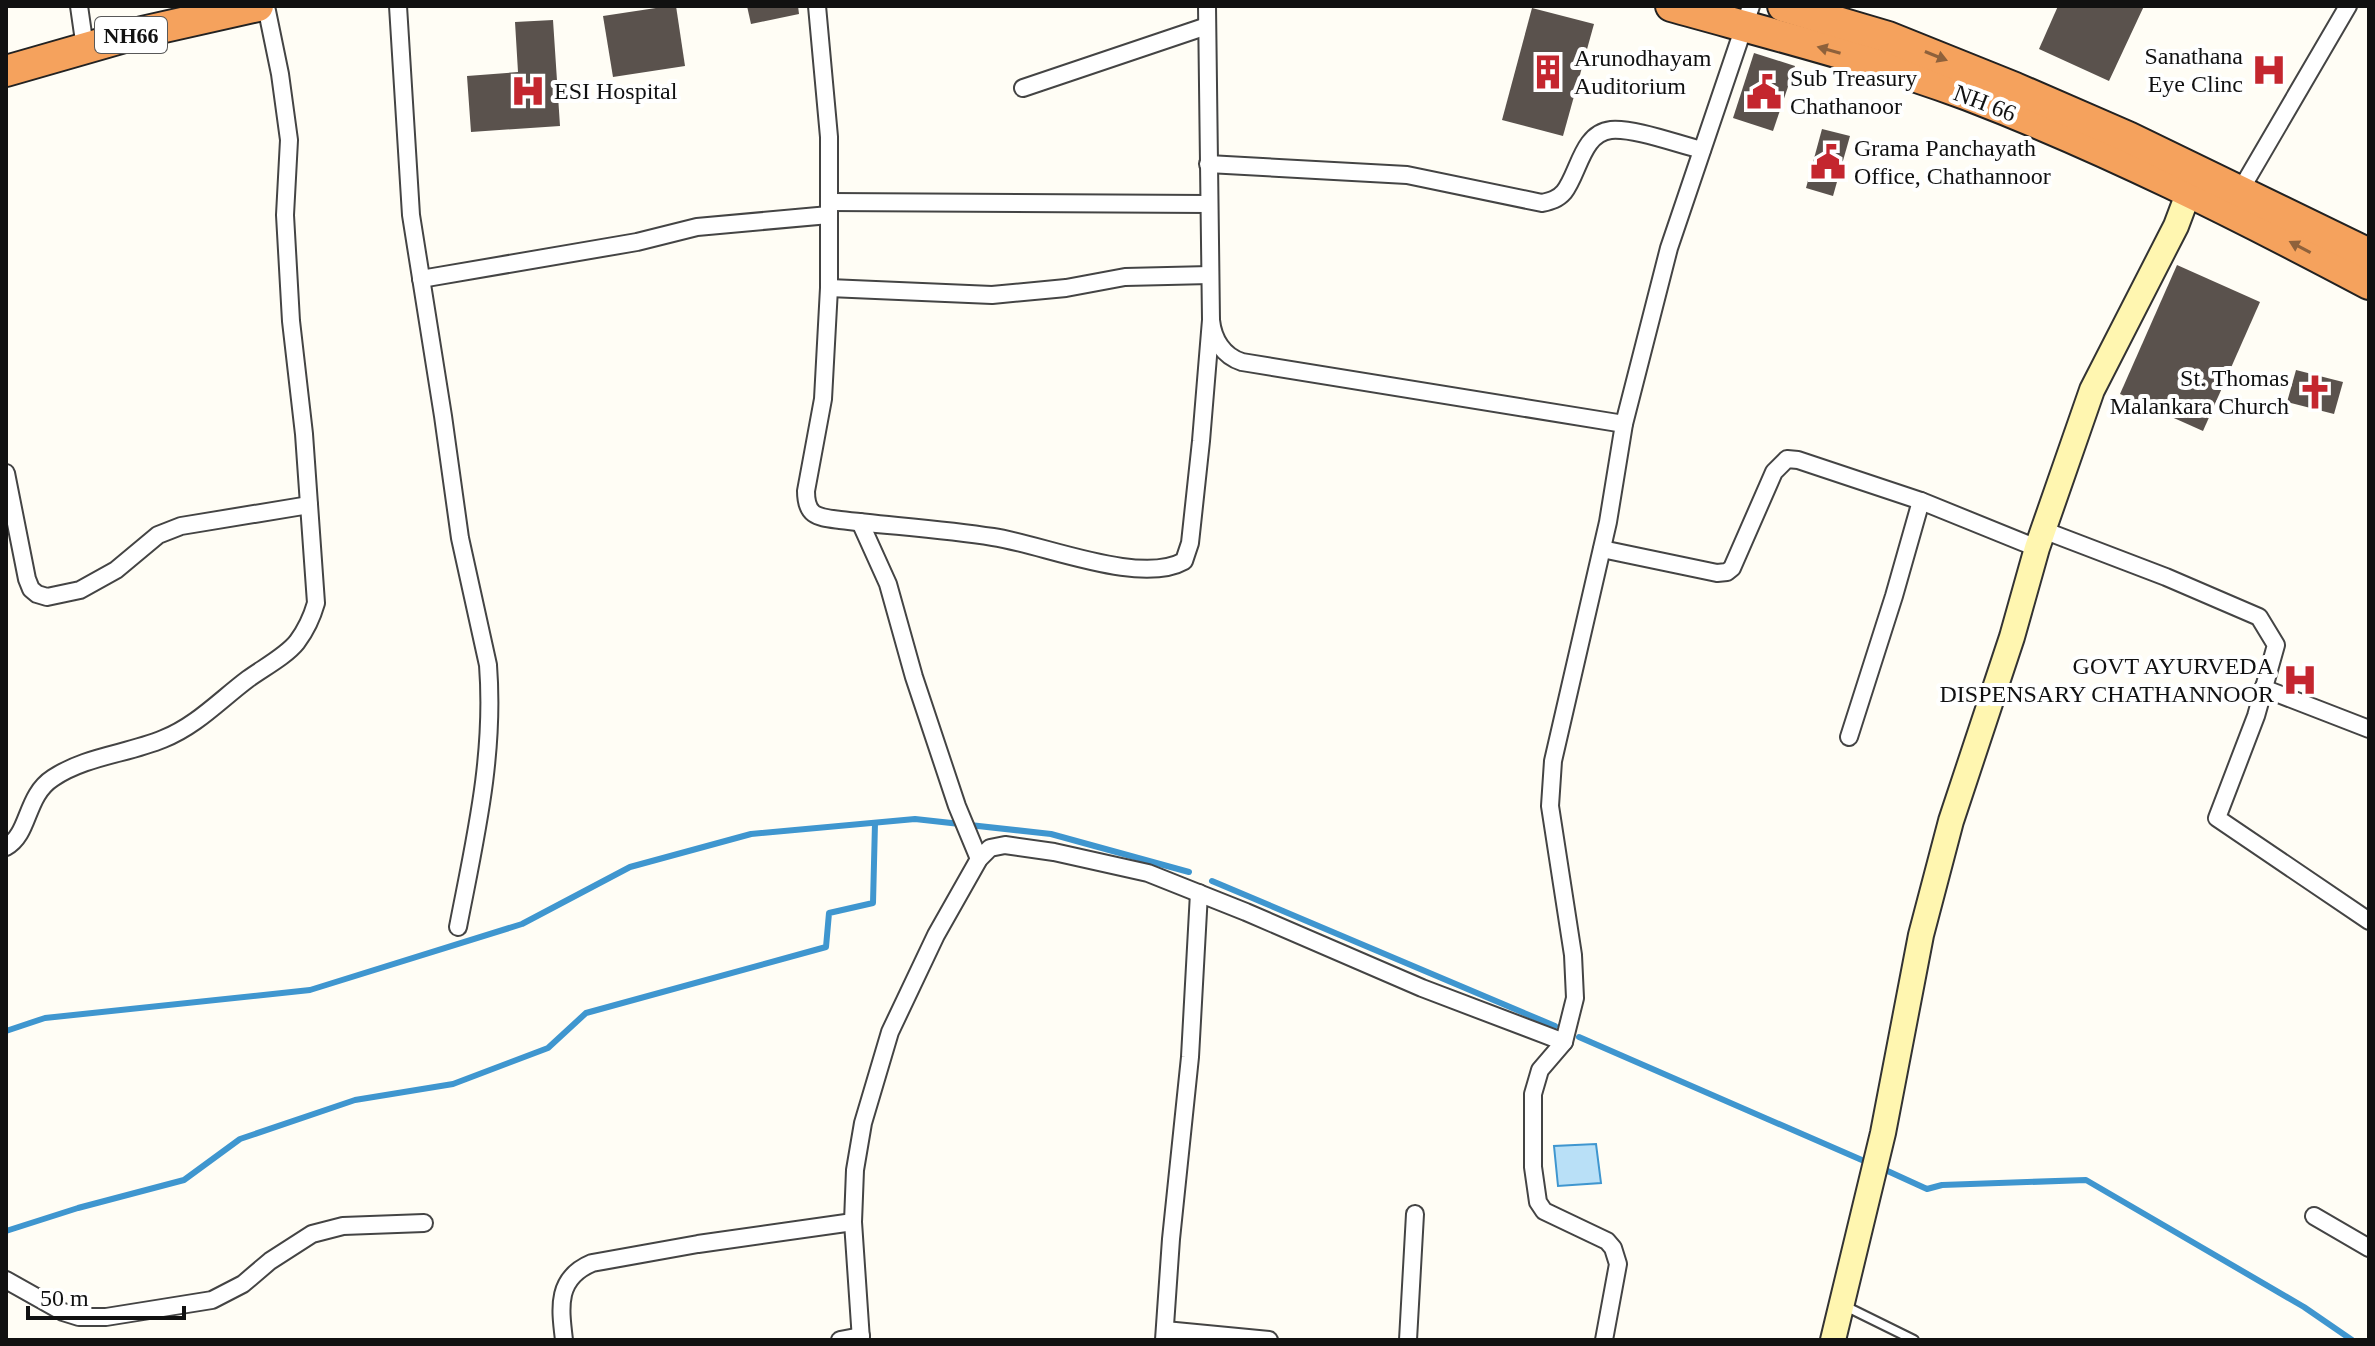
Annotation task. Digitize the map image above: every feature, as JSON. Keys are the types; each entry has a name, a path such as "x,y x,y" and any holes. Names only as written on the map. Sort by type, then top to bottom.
{"highway":[{"name":"NH66","path":"6,71 142,32 258,6"},
{"name":"NH 66","path":"1671,6 1747,16 1790,15 1883,65 2192,181 2240,191 2369,254"},
{"name":"NH 66","path":"2192,181 2231,211 2369,284"}],"street":[{"path":"79,6 85,48"},
{"path":"6,847 18,838 38,790 52,778 97,758 164,739 194,723 296,644 313,615 316,603 304,434 291,321 285,215 289,140 266,6"},
{"path":"398,6 411,215 460,538 488,665 490,737 479,820 458,927"},
{"path":"817,6 829,137 829,288 823,399 806,504 811,512 822,517 995,537 1120,566 1155,569 1172,568 1184,561 1190,543 1199,456 1211,320 1207,6"},
{"path":"2240,191 2348,6"},
{"path":"1604,1340 1618,1264 1616,1255 1607,1241 1544,1211 1538,1202 1533,1167 1535,1080 1564,1042 1575,998 1573,955 1551,823 1551,774 1602,549 1624,424 1669,248 1747,16"},
{"path":"1023,88 1207,26"},
{"path":"1208,164 1407,175 1542,203 1564,192 1588,145 1603,132 1627,131 1702,150"},
{"path":"1833,1340 1883,1133 1921,935 1951,821 2012,637 2040,539 2092,390 2176,226 2192,181"},
{"path":"421,279 637,242 697,227 829,208 1209,204"},
{"path":"829,288 992,295 1066,288 1125,277 1210,275"},
{"path":"1211,320 1221,346 1228,355 1242,362 1624,424"},
{"path":"1602,549 1717,573 1727,572 1732,568 1774,472 1787,459 1798,460 2166,577 2259,617 2276,645 2256,716 2217,818 2369,921"},
{"path":"6,473 27,579 31,589 47,597 80,590 116,570 158,535 181,526 309,505"},
{"path":"1849,737 1921,501"},
{"path":"860,522 888,584 914,677 957,806 979,859"},
{"path":"2263,688 2369,729"},
{"path":"840,1340 861,1338 853,1222 855,1170 863,1123 890,1032 936,935 979,859 997,845 1054,852 1148,873 1422,988 1564,1042"},
{"path":"1199,893 1190,1057 1171,1239 1165,1335 1269,1340"},
{"path":"1408,1340 1415,1214"},
{"path":"2314,1216 2369,1248"},
{"path":"564,1340 561,1298 570,1278 579,1268 698,1244 853,1222"},
{"path":"6,1280 63,1312 79,1317 106,1317 212,1300 243,1284 270,1261 312,1234 343,1226 424,1223"}],"lane":[{"path":"1843,1305 1914,1340"}],"water":[{"path":"1596,1144 1601,1183 1558,1186 1554,1146"}],"building":[{"path":"676,6 685,66 613,77 603,16"},
{"path":"747,6 798,6 799,14 751,24"},
{"path":"2058,6 2144,6 2109,81 2039,49"},
{"name":"Arunodhayam Auditorium","path":"1532,8 1594,24 1563,136 1502,120"},
{"path":"553,20 560,126 471,132 467,76 518,72 515,22"},
{"name":"Sub Treasury Chathanoor","path":"1754,53 1795,66 1773,131 1733,118"},
{"name":"Grama Panchayath Office, Chathannoor","path":"1822,129 1850,136 1833,196 1806,188"},
{"path":"2177,265 2260,302 2203,431 2120,394"},
{"name":"St. Thomas Malankara Church","path":"2296,370 2343,382 2334,414 2287,402"}],"waterway":[{"path":"6,1031 45,1018 310,990 522,924 630,867 751,834 915,819 1051,834 1189,872"},
{"path":"6,1231 184,1180 240,1139 355,1100 453,1084 548,1048 586,1013 826,947 829,913 873,903 875,823"},
{"path":"1212,881 1555,1026"},
{"path":"1579,1037 1871,1164"},
{"path":"1881,1168 1927,1189 1942,1185 2086,1180 2304,1307 2352,1340"}],"place":[{"name":"Sanathana Eye Clinc","path":"2269,70"},
{"name":"Arunodhayam Auditorium","path":"1548,72"},
{"name":"ESI Hospital","path":"528,91"},
{"name":"Sub Treasury Chathanoor","path":"1764,92"},
{"name":"Grama Panchayath Office, Chathannoor","path":"1828,162"},
{"name":"St. Thomas Malankara Church","path":"2315,392"},
{"name":"GOVT AYURVEDA DISPENSARY CHATHANNOOR","path":"2300,680"}]}
